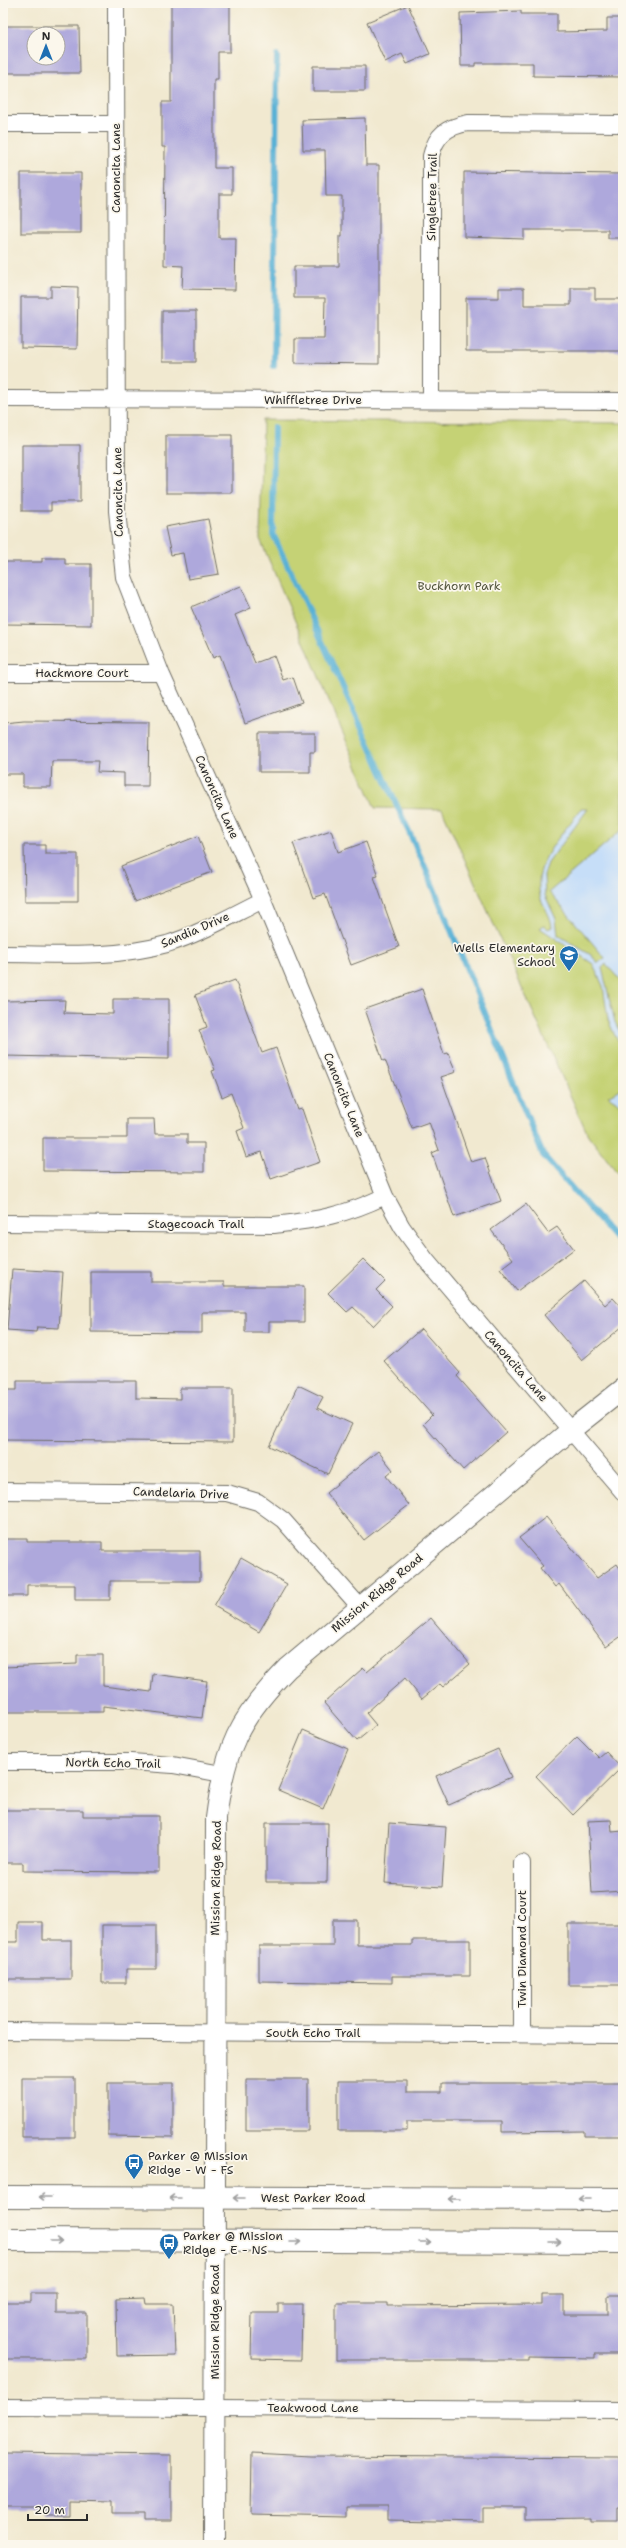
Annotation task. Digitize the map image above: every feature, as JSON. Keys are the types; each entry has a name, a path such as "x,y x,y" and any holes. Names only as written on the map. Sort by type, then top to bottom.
{"main road":[{"name":"West Parker Road","path":"3,2197 623,2200"},
{"path":"3,2240 214,2242 623,2242"}],"street":[{"name":"Canoncita Lane","path":"116,3 116,511 124,577 161,673 263,900 385,1196 402,1227 426,1260 623,1492"},
{"name":"Singletree Trail","path":"431,400 431,156 434,143 440,133 454,126 468,123 623,124"},
{"path":"3,124 116,124"},
{"name":"Whiffletree Drive","path":"3,399 623,401"},
{"name":"Hackmore Court","path":"3,673 161,673"},
{"name":"Sandia Drive","path":"3,954 109,955 141,950 167,944 198,932 263,900"},
{"name":"Stagecoach Trail","path":"3,1223 274,1224 315,1221 354,1211 385,1196"},
{"name":"Mission Ridge Road","path":"214,2545 216,1818 222,1774 233,1740 265,1691 311,1647 571,1430 623,1389"},
{"name":"Candelaria Drive","path":"3,1490 213,1492 227,1493 258,1502 283,1520 360,1607"},
{"name":"North Echo Trail","path":"3,1762 131,1762 173,1765 222,1774"},
{"name":"Twin Diamond Court","path":"522,1863 522,2034"},
{"name":"South Echo Trail","path":"3,2031 623,2035"},
{"name":"Teakwood Lane","path":"3,2407 623,2410"}],"shaded area":[{"name":"Wells Elementary School","path":"442,809 623,809 623,1180 588,1135"}],"green space":[{"name":"Buckhorn Park","path":"263,420 623,423 623,829 549,892 605,958 598,963 591,955 558,935 556,919 545,895 544,875 548,863 588,809 581,809 551,849 540,872 539,884 540,896 552,927 548,929 544,925 540,928 593,964 603,986 608,1020 615,1036 623,1046 623,1087 608,1096 623,1106 623,1180 588,1135 442,809 375,808 260,539"},
{"path":"606,964 623,984 623,1038 615,1022 602,968"}],"building":[{"path":"171,3 230,3 230,52 218,52 218,79 214,79 214,168 232,168 232,194 219,194 219,238 236,238 235,290 182,289 183,266 164,265 165,147 162,147 162,102 171,102"},
{"path":"408,5 430,54 407,64 402,54 385,62 367,22"},
{"path":"521,11 521,14 557,14 557,32 607,31 607,18 623,18 623,77 533,76 533,63 475,63 475,66 461,66 460,13"},
{"path":"3,26 26,26 26,66 66,66 66,26 79,26 80,73 3,73"},
{"path":"313,66 365,66 365,91 313,91"},
{"path":"365,118 366,165 379,165 379,364 295,363 295,339 324,339 325,298 294,298 294,266 339,266 339,236 342,236 342,196 326,196 325,150 303,150 302,120"},
{"path":"464,172 623,174 623,238 608,238 608,230 524,230 524,239 464,237"},
{"path":"21,173 81,173 81,233 21,233"},
{"path":"51,286 78,287 77,349 21,348 21,297 51,297"},
{"path":"499,288 524,288 524,305 571,305 571,288 595,288 595,299 623,299 623,351 466,351 466,298 499,298"},
{"path":"162,311 196,311 196,362 162,362"},
{"path":"166,435 232,435 232,493 166,493"},
{"path":"22,445 80,445 80,502 51,502 51,511 22,511"},
{"path":"208,519 219,574 188,579 183,553 171,555 165,527"},
{"path":"42,558 65,558 65,564 91,564 91,625 3,624 3,562 42,562"},
{"path":"241,586 251,608 235,615 255,663 274,656 283,680 293,677 302,703 245,723 220,655 213,658 191,607"},
{"path":"24,721 149,722 148,786 124,786 124,773 97,772 98,761 52,761 51,787 23,787 23,774 3,774 3,723"},
{"path":"259,733 315,733 315,752 310,752 310,772 259,772"},
{"path":"331,830 338,852 366,842 378,876 374,877 399,947 351,965 325,894 313,898 293,843"},
{"path":"198,836 212,872 135,901 121,866"},
{"path":"24,845 45,845 45,854 78,854 78,901 25,901"},
{"path":"235,980 262,1053 276,1048 298,1110 302,1109 320,1162 271,1179 262,1152 246,1157 237,1131 244,1128 231,1093 222,1097 212,1071 215,1070 199,1030 207,1027 195,995"},
{"path":"422,989 444,1054 448,1053 456,1072 441,1077 471,1162 485,1158 501,1201 454,1217 432,1153 439,1150 429,1122 412,1128 385,1060 383,1061 365,1009"},
{"path":"113,999 169,999 169,1059 3,1056 3,1001 65,1000 64,1013 113,1014"},
{"path":"127,1119 154,1119 155,1134 187,1134 187,1143 204,1143 204,1172 43,1171 43,1138 127,1138"},
{"path":"526,1204 548,1233 557,1227 574,1249 517,1291 500,1269 513,1259 491,1230"},
{"path":"363,1259 385,1281 376,1290 392,1306 373,1326 353,1307 347,1312 328,1293"},
{"path":"12,1269 63,1272 59,1328 37,1327 36,1332 7,1330"},
{"path":"91,1272 151,1272 151,1282 224,1282 224,1286 304,1286 304,1322 269,1322 269,1332 245,1332 245,1312 202,1312 202,1333 91,1332"},
{"path":"584,1281 605,1305 613,1298 623,1309 623,1326 582,1360 544,1315"},
{"path":"421,1329 460,1373 457,1376 506,1432 463,1470 423,1424 432,1415 384,1361"},
{"path":"17,1381 136,1381 136,1398 180,1399 180,1388 233,1388 233,1442 3,1440 3,1390 17,1390"},
{"path":"298,1385 323,1397 317,1408 352,1424 328,1474 269,1446"},
{"path":"378,1451 393,1470 386,1476 409,1505 364,1540 326,1493"},
{"path":"546,1517 597,1578 617,1564 623,1573 623,1635 606,1647 559,1584 555,1587 540,1568 543,1566 519,1538"},
{"path":"3,1539 27,1539 27,1542 102,1542 102,1551 200,1551 200,1581 110,1581 110,1600 75,1600 75,1585 27,1585 27,1596 5,1596"},
{"path":"241,1558 287,1584 259,1632 214,1606"},
{"path":"431,1618 470,1664 443,1687 440,1684 422,1699 405,1678 366,1713 376,1725 357,1741 324,1703 363,1668 367,1672"},
{"path":"77,1655 103,1655 103,1686 151,1692 153,1674 207,1681 202,1718 103,1706 103,1712 3,1712 3,1667 77,1664"},
{"path":"303,1730 348,1749 323,1809 278,1790"},
{"path":"577,1736 599,1758 606,1752 621,1768 573,1815 536,1776"},
{"path":"498,1749 511,1777 449,1805 436,1776"},
{"path":"3,1810 83,1810 83,1816 159,1816 159,1872 23,1871 23,1863 3,1863"},
{"path":"611,1820 612,1832 623,1831 623,1891 592,1893 588,1821"},
{"path":"266,1823 328,1823 327,1882 266,1882"},
{"path":"389,1823 446,1827 442,1887 385,1883"},
{"path":"333,1920 357,1920 357,1945 412,1945 412,1940 470,1940 470,1976 392,1976 392,1983 259,1981 259,1946 333,1946"},
{"path":"18,1922 43,1922 43,1940 71,1940 71,1979 3,1979 3,1942 18,1942"},
{"path":"568,1924 623,1924 623,1985 568,1985"},
{"path":"102,1925 156,1925 156,1969 126,1969 126,1983 102,1983"},
{"path":"22,2078 75,2078 75,2137 22,2137"},
{"path":"246,2079 308,2079 308,2131 246,2131"},
{"path":"338,2081 407,2081 407,2092 442,2092 442,2083 623,2083 623,2136 584,2136 584,2131 502,2132 502,2121 407,2121 407,2131 338,2131"},
{"path":"108,2083 173,2083 173,2137 108,2136"},
{"path":"31,2293 56,2293 56,2313 87,2313 87,2359 3,2359 3,2302 31,2302"},
{"path":"542,2295 564,2295 564,2314 608,2314 608,2296 623,2296 623,2354 595,2354 595,2358 528,2357 528,2360 336,2360 336,2303 388,2303 388,2306 542,2305"},
{"path":"145,2298 146,2304 173,2304 175,2355 117,2356 116,2299"},
{"path":"278,2304 302,2304 301,2360 251,2359 252,2313 278,2313"},
{"path":"3,2453 171,2455 171,2520 145,2520 145,2514 113,2514 113,2501 69,2500 69,2515 45,2515 45,2507 3,2507"},
{"path":"252,2453 310,2456 623,2458 623,2507 617,2507 617,2521 591,2521 591,2518 524,2519 524,2507 483,2507 483,2522 387,2520 387,2507 346,2507 346,2517 251,2515"}],"waterway":[{"path":"274,366 277,56"},
{"path":"274,427 273,534 426,869 543,1155 623,1247"}],"place":[{"name":"Wells Elementary School","path":"569,972"},
{"name":"Parker @ Mission Ridge - W - FS","path":"134,2180"},
{"name":"Parker @ Mission Ridge - E - NS","path":"169,2260"}]}
